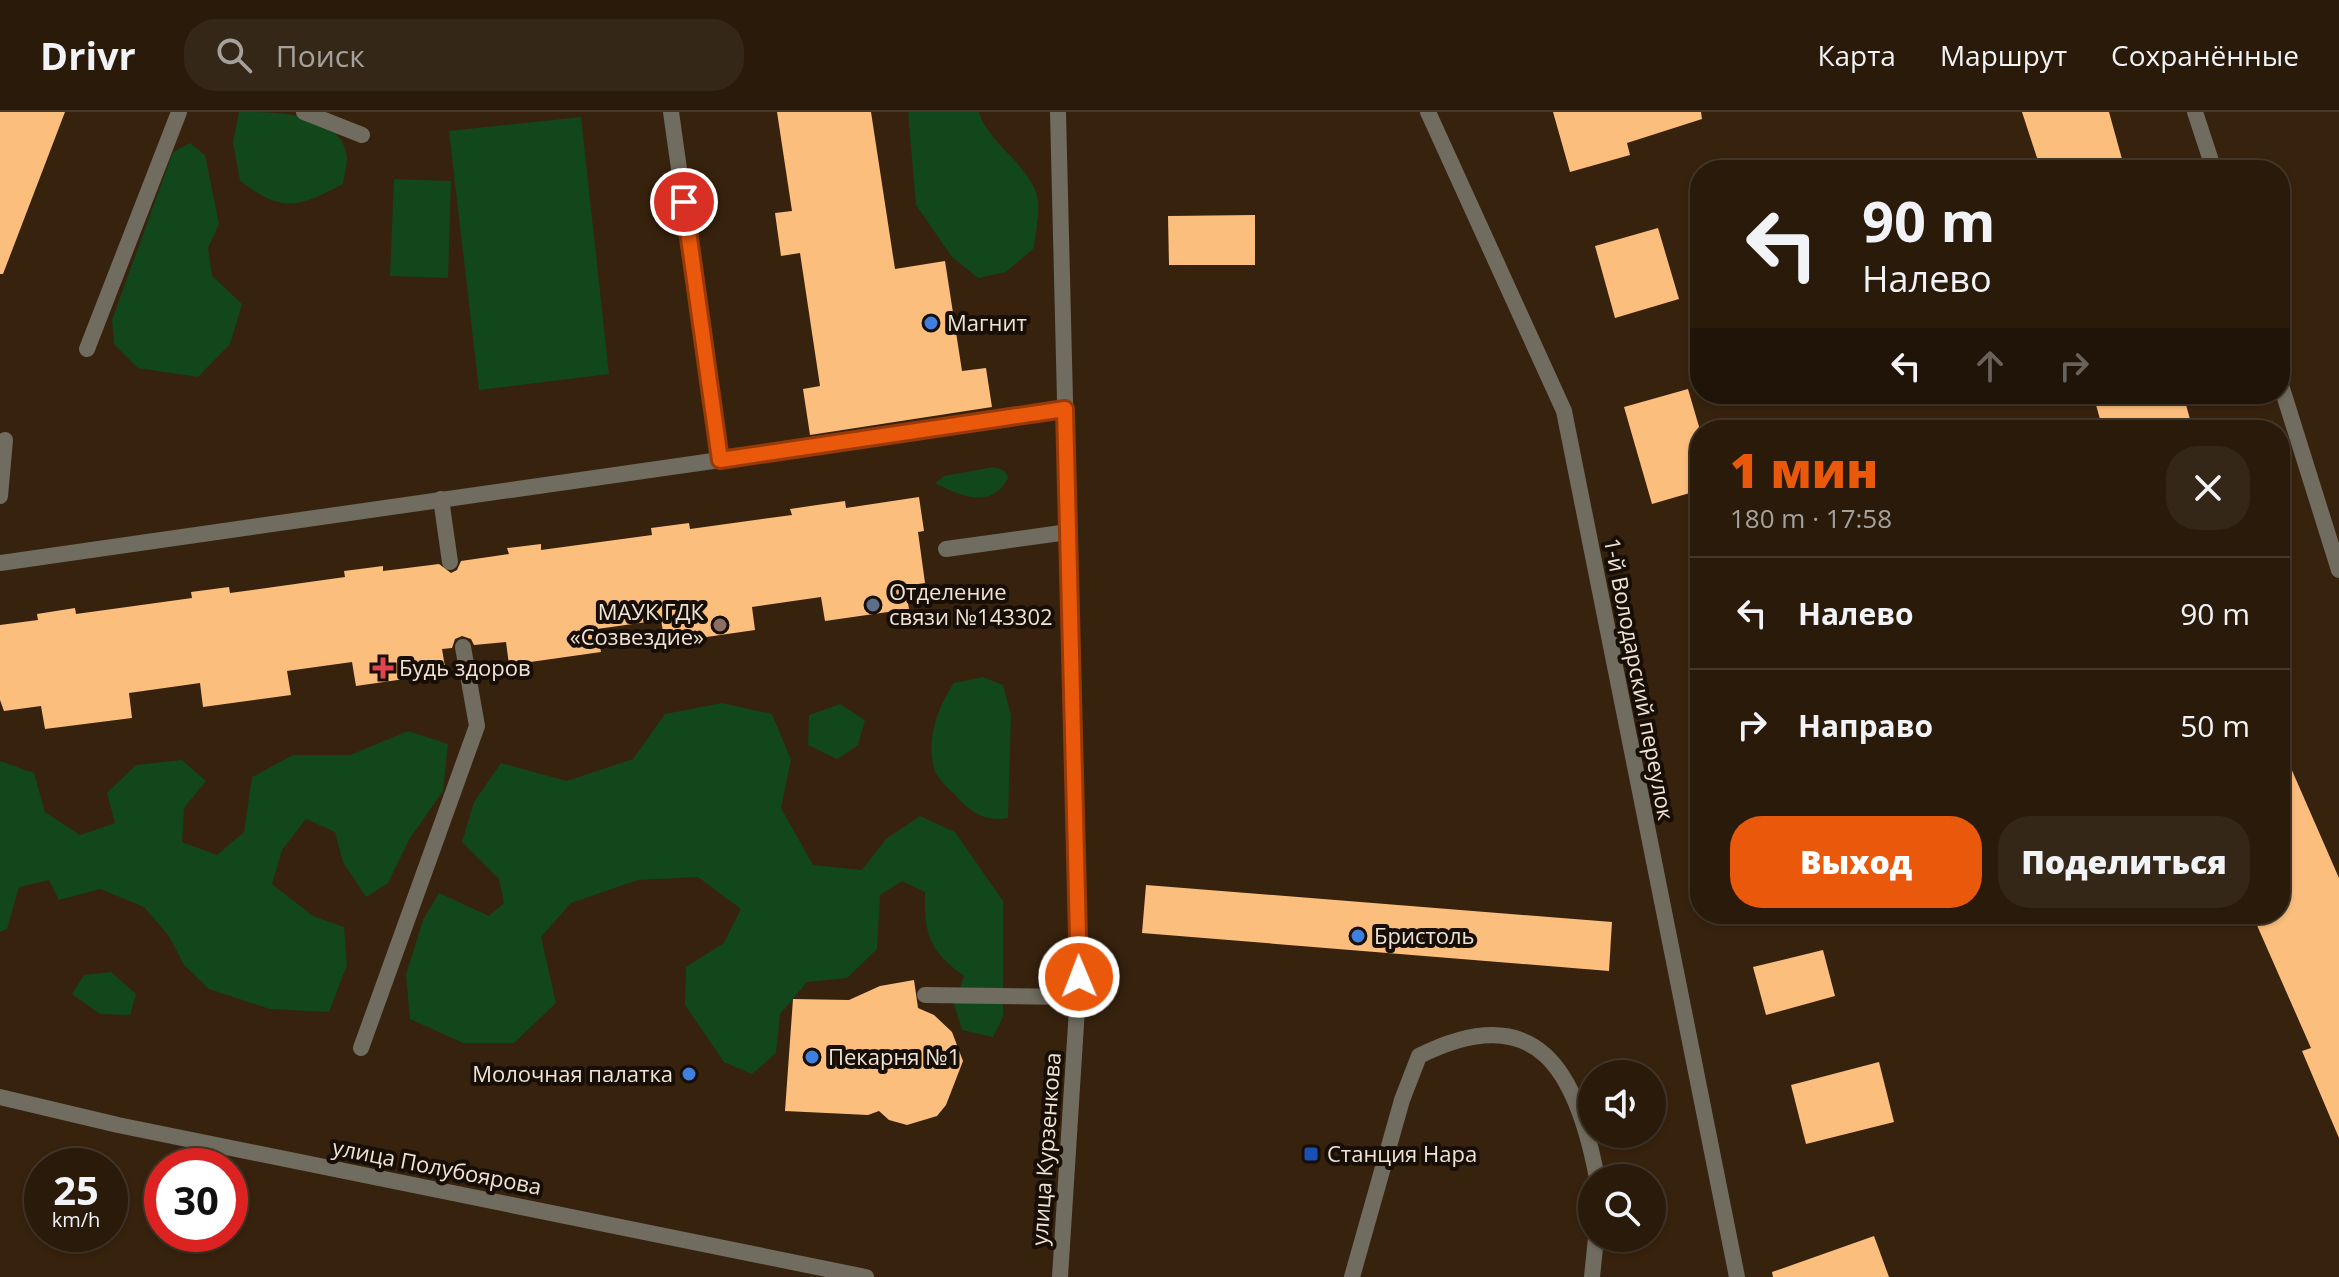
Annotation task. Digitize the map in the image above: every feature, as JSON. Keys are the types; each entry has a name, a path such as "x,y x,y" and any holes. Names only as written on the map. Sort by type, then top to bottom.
{"street":[{"path":"87,349 179,112"},
{"path":"304,112 362,135"},
{"path":"671,112 720,460"},
{"name":"улица Курзенкова","path":"1058,112 1077,997 1060,1277"},
{"name":"1-й Володарский переулок","path":"1428,112 1564,411 1737,1277"},
{"path":"2197,112 2211,160"},
{"path":"2287,404 2339,570"},
{"path":"0,563 223,534 441,499 1065,409"},
{"path":"0,496 5,440"},
{"path":"441,499 450,562"},
{"path":"946,549 1068,532"},
{"path":"361,1048 477,726 463,647"},
{"path":"925,995 1077,997"},
{"path":"1352,1277 1402,1100 1419,1056 1453,1039 1488,1035 1517,1039 1546,1055 1571,1085 1587,1127 1594,1164"},
{"name":"улица Полубоярова","path":"0,1097 118,1125 866,1277"},
{"path":"1592,1277 1595,1252"}],"green space":[{"path":"239,112 287,114 320,123 333,131 343,143 347,158 343,184 314,198 290,204 268,198 240,181 233,142"},
{"path":"908,112 979,112 990,133 1026,174 1037,196 1034,248 1006,272 978,278 952,257 916,205"},
{"path":"581,117 609,374 479,390 449,131"},
{"path":"190,143 205,155 219,224 208,248 212,276 242,304 230,344 198,377 138,368 114,344 112,320 173,152"},
{"path":"394,179 451,181 448,278 390,276"},
{"path":"994,467 1005,471 1008,478 1001,488 984,497 965,496 935,483 944,476"},
{"path":"983,677 1003,685 1011,715 1008,818 988,818 969,809 939,778 932,760 932,736 948,692 954,683"},
{"path":"722,703 772,714 791,760 781,808 813,865 862,870 886,839 920,816 955,832 1003,901 1003,1017 993,1037 962,1030 954,1004 964,976 943,958 931,940 925,892 902,881 880,895 877,949 847,978 807,982 780,1014 776,1053 752,1074 724,1062 685,1005 686,967 724,943 741,909 698,877 638,880 571,903 541,937 556,1003 514,1043 463,1043 410,1019 406,975 423,920 439,893 489,916 504,903 499,879 462,842 474,802 501,763 567,781 633,759 665,714"},
{"path":"840,704 865,720 858,745 837,759 808,745 809,715"},
{"path":"408,731 448,744 443,791 410,838 388,883 366,897 343,862 335,832 306,819 282,850 272,884 313,916 344,927 347,965 329,1012 270,1009 209,989 184,965 169,936 144,907 100,889 59,900 49,880 19,887 7,929 0,932 0,761 34,773 45,812 80,835 115,823 107,793 136,765 182,760 206,781 184,808 182,842 217,855 244,832 252,777 293,755 350,755"},
{"path":"111,972 136,994 130,1015 100,1014 72,994 84,975"}],"building":[{"path":"0,112 65,112 3,274 0,274"},
{"path":"777,112 871,112 895,269 945,261 962,371 986,368 992,407 810,435 803,389 820,386 800,253 781,256 775,213 792,211"},
{"path":"1553,112 1701,112 1702,119 1627,143 1630,155 1570,172"},
{"path":"2022,112 2109,112 2122,160 2038,160"},
{"path":"1255,215 1255,265 1169,265 1168,216"},
{"path":"1658,228 1679,299 1615,318 1595,246"},
{"path":"1688,389 1697,420 1690,420 1690,493 1652,504 1624,407"},
{"path":"2096,404 2186,404 2190,420 2100,420"},
{"path":"919,497 924,531 918,532 925,583 905,586 909,609 825,621 821,597 752,607 755,630 665,643 661,620 597,629 601,652 509,665 506,642 474,645 471,639 462,636 455,639 452,648 442,649 446,673 356,686 352,662 287,671 291,695 203,707 200,683 129,693 132,718 45,729 41,706 4,711 0,700 0,625 38,620 37,614 75,608 76,614 192,598 191,592 229,587 230,593 345,577 344,571 383,566 383,571 439,564 451,573 457,570 461,561 509,554 507,548 541,544 541,550 652,535 651,528 689,523 690,529 792,515 790,509 845,501 846,508"},
{"path":"2290,766 2339,878 2339,1138 2302,1051 2311,1048 2256,924 2290,924"},
{"path":"1146,885 1612,922 1609,971 1142,933"},
{"path":"1823,950 1835,996 1766,1015 1753,967"},
{"path":"914,980 918,1008 934,1015 952,1032 963,1061 946,1105 937,1116 907,1125 889,1120 879,1111 868,1115 785,1111 793,999 849,1000 880,986"},
{"path":"1879,1062 1894,1122 1806,1144 1791,1085"},
{"path":"1874,1236 1889,1277 1773,1277 1772,1272"}],"place":[{"name":"Магнит","path":"931,323"},
{"name":"Отделение связи №143302","path":"873,605"},
{"name":"МАУК ГДК «Созвездие»","path":"720,625"},
{"name":"Будь здоров","path":"383,668"},
{"name":"Бристоль","path":"1358,936"},
{"name":"Пекарня №1","path":"812,1057"},
{"name":"Молочная палатка","path":"689,1074"},
{"name":"Станция Нара","path":"1311,1154"}],"route":[{"path":"684,202 720,460 1065,409 1079,977"}]}
